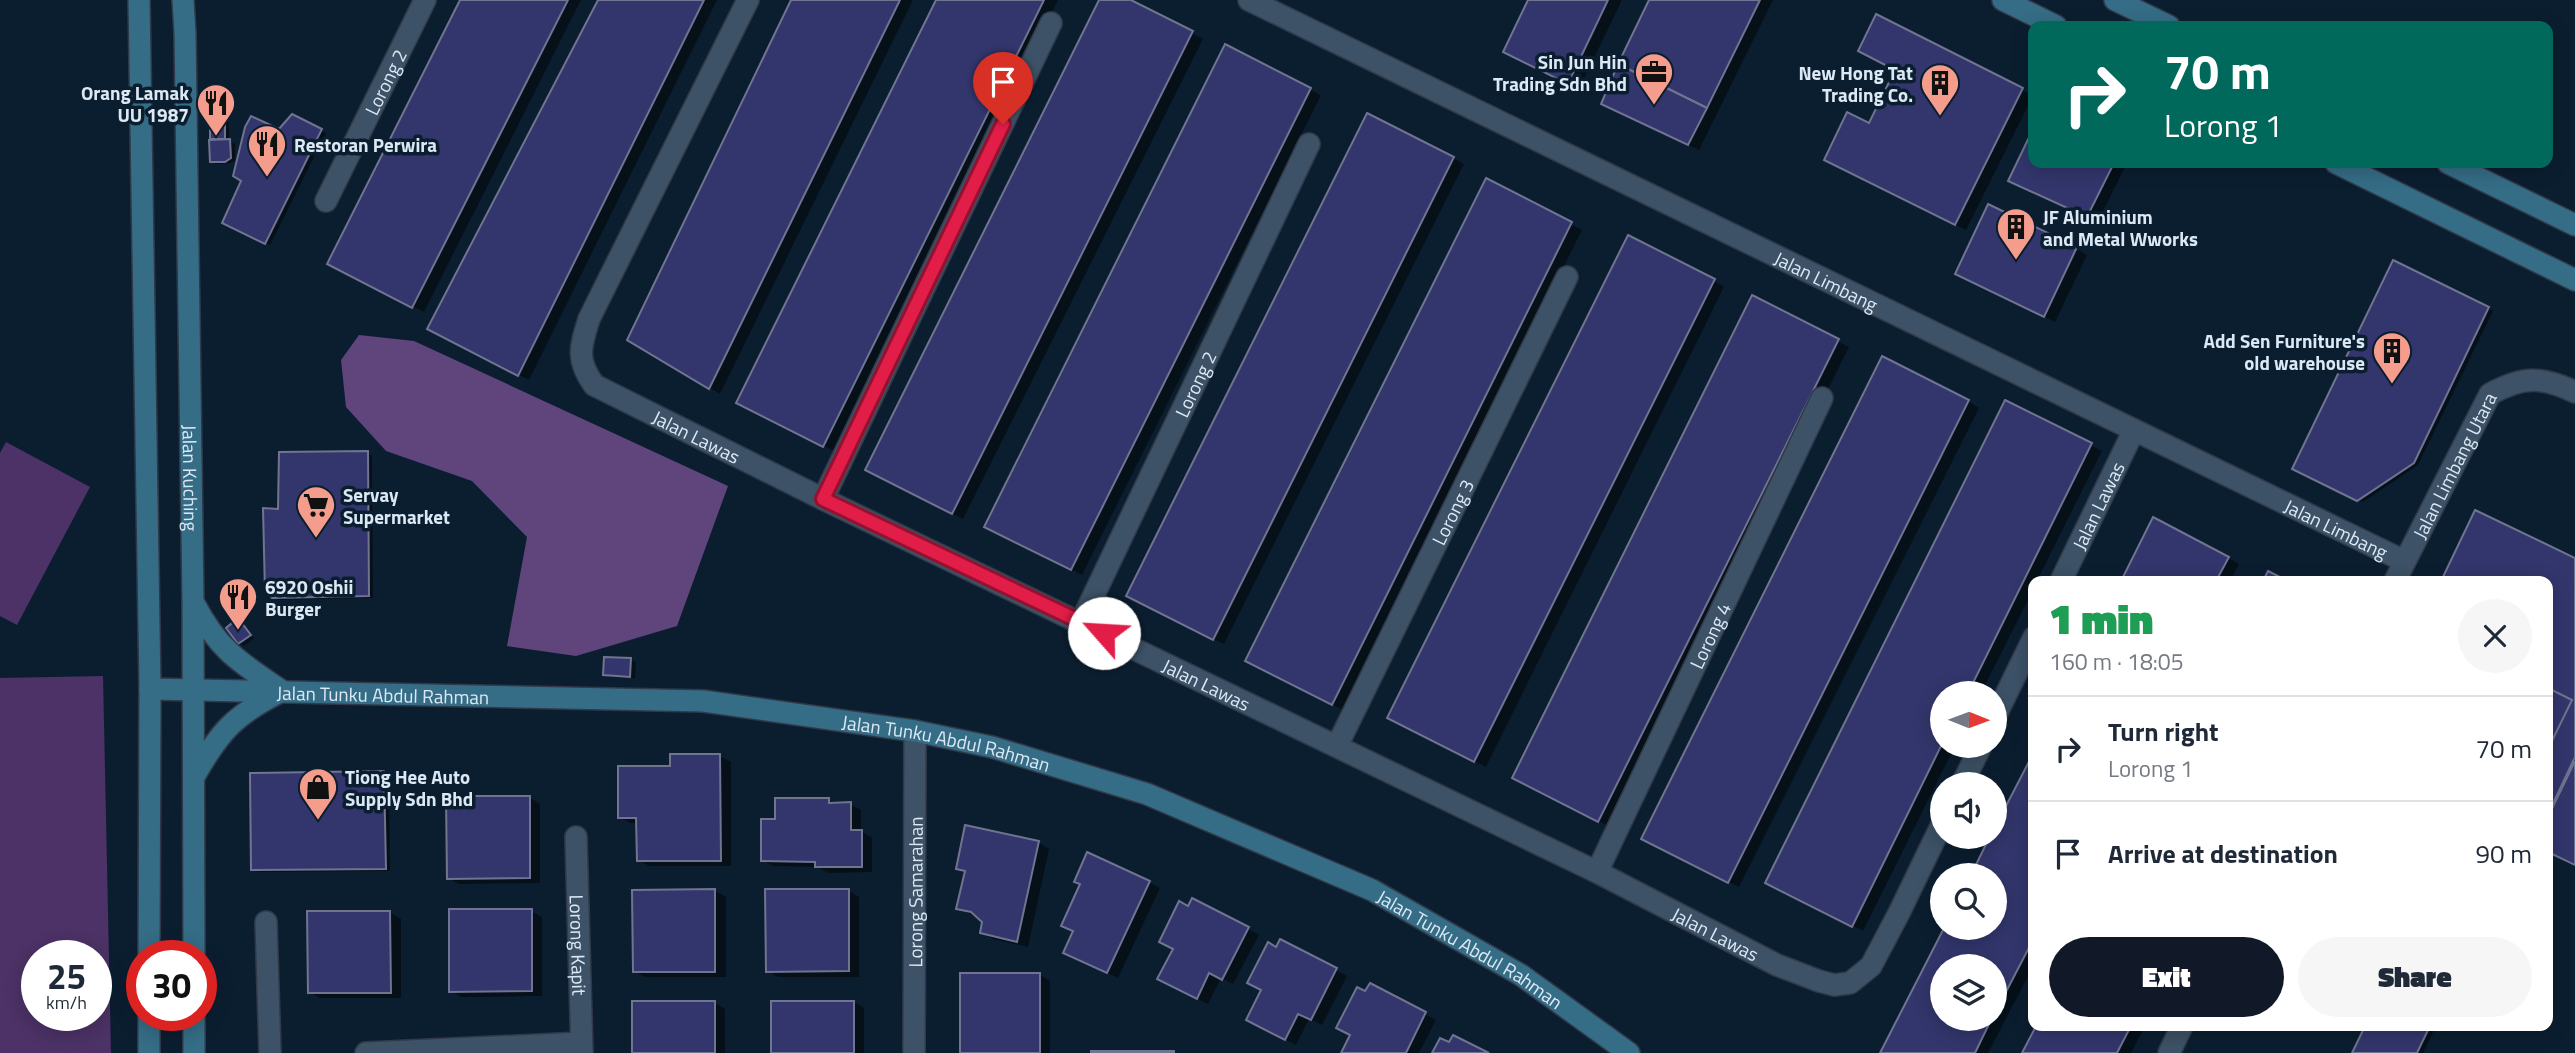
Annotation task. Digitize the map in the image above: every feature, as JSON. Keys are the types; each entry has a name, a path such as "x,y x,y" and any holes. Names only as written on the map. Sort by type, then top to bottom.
{"street":[{"path":"139,0 150,689 149,940"},
{"name":"Jalan Kuching","path":"183,0 193,602 194,940"},
{"name":"Lorong 2","path":"326,201 425,0"},
{"name":"Jalan Lawas","path":"748,0 589,320 581,346 582,368 594,385 823,499 1597,872 1777,965 1819,981 1834,985 1850,983 1871,965 1930,849"},
{"name":"Jalan Limbang","path":"1249,0 2404,561"},
{"path":"2003,0 2046,21"},
{"path":"2115,0 2159,21"},
{"path":"823,499 1051,23"},
{"name":"Lorong 2","path":"1081,622 1310,144"},
{"path":"2346,168 2575,280"},
{"path":"2458,168 2575,225"},
{"name":"Lorong 3","path":"1337,746 1567,276"},
{"name":"Jalan Limbang Utara","path":"2397,576 2490,394 2512,382 2538,378 2575,392"},
{"name":"Lorong 4","path":"1597,872 1822,398"},
{"name":"Jalan Lawas","path":"2063,576 2134,430"},
{"path":"193,602 208,630 229,654 282,691 250,707 225,729 193,778"},
{"path":"2007,693 2028,650"},
{"name":"Jalan Tunku Abdul Rahman","path":"150,689 703,701 915,731 992,747 1147,794 1372,890 1521,975 1629,1053"},
{"name":"Lorong Samarahan","path":"914,1053 915,731"},
{"name":"Lorong Kapit","path":"576,837 581,1048"},
{"path":"266,922 270,1053"},
{"path":"149,1031 149,1053"},
{"path":"194,1031 194,1053"},
{"path":"2169,1053 2180,1031"},
{"path":"366,1053 581,1048"}],"shaded area":[{"path":"359,335 414,341 728,486 677,626 576,656 507,646 527,537 472,481 386,451 346,407 341,360"},
{"path":"6,442 90,487 17,625 0,616 0,453"},
{"path":"103,676 109,940 21,940 21,1031 111,1031 111,1053 0,1053 0,678"}],"building":[{"path":"460,0 568,0 412,308 327,264"},
{"path":"598,0 704,0 518,376 427,329"},
{"path":"791,0 900,0 709,389 627,340"},
{"path":"936,0 1044,0 823,447 736,403"},
{"path":"1099,0 1131,0 1193,31 952,514 865,470"},
{"path":"1528,0 1608,0 1568,84 1503,52"},
{"path":"1649,0 1760,0 1707,108 1618,64"},
{"name":"New Hong Tat Trading Co.","path":"1876,14 2023,88 1955,225 1824,160 1847,112 1869,123 1895,70 1858,51"},
{"path":"1225,44 1311,88 1071,570 984,527"},
{"name":"Sin Jun Hin Trading Sdn Bhd","path":"1618,64 1707,108 1688,145 1601,104"},
{"path":"1367,113 1454,157 1213,640 1126,596"},
{"name":"Restoran Perwira","path":"292,114 322,129 265,244 222,223 241,181 233,176 245,127 251,116 279,129"},
{"path":"210,117 225,117 225,139 210,139"},
{"path":"230,139 231,158 225,162 210,162 209,140"},
{"path":"2028,139 2028,168 2112,168 2087,217 2008,181"},
{"path":"1486,178 1572,222 1332,705 1245,661"},
{"name":"JF Aluminium and Metal Wworks","path":"1988,204 2077,247 2044,317 1955,274"},
{"path":"1628,235 1715,279 1474,762 1387,718"},
{"name":"Add Sen Furniture's old warehouse","path":"2393,260 2489,307 2414,463 2357,501 2292,469"},
{"path":"1752,295 1839,339 1598,822 1512,778"},
{"path":"1882,356 1969,400 1728,883 1641,839"},
{"path":"2005,400 2092,443 1974,681 1930,681 1930,758 1935,758 1852,927 1765,883"},
{"name":"Servay Supermarket","path":"368,451 369,596 272,598 265,592 263,508 278,509 279,452"},
{"path":"2475,510 2575,558 2575,757 2553,803 2553,576 2443,576"},
{"path":"2153,517 2229,557 2219,576 2124,576"},
{"path":"2268,571 2278,576 2266,576"},
{"name":"6920 Oshii Burger","path":"238,618 251,635 238,644 226,628"},
{"path":"604,657 631,658 630,677 603,675"},
{"path":"2553,690 2572,700 2553,739"},
{"path":"670,754 720,754 721,861 637,861 636,818 618,818 618,766 670,766"},
{"path":"2575,761 2575,865 2553,854 2553,807"},
{"path":"2028,764 2028,950 2007,990 2007,954 1931,954 1938,940 2007,940 2007,863 1977,863 1984,849 2007,849 2007,804"},
{"name":"Tiong Hee Auto Supply Sdn Bhd","path":"384,771 386,869 251,870 250,773"},
{"path":"446,796 530,796 530,878 447,879"},
{"path":"775,798 829,798 829,803 851,802 851,830 862,830 862,867 815,867 815,862 761,861 761,819 775,819"},
{"path":"965,825 1039,841 1017,942 980,933 982,922 971,912 956,909 965,871 956,869"},
{"path":"1087,852 1150,881 1107,973 1063,953 1073,931 1061,926 1080,884 1074,882"},
{"path":"715,889 715,972 633,972 632,890"},
{"path":"765,889 849,889 849,971 766,972"},
{"path":"1192,898 1249,927 1222,980 1209,973 1197,999 1157,979 1173,949 1159,942 1179,901 1188,906"},
{"path":"449,909 532,909 532,991 449,992"},
{"path":"307,911 390,911 391,993 308,993"},
{"path":"1280,939 1337,968 1311,1020 1298,1014 1285,1040 1246,1020 1261,990 1247,983 1268,942 1276,947"},
{"path":"1930,955 1930,1031 1986,1031 1975,1053 1880,1053"},
{"path":"960,973 1040,973 1040,1053 960,1053"},
{"path":"1370,983 1426,1012 1406,1053 1341,1053 1350,1035 1336,1028 1357,987 1365,991"},
{"path":"632,1001 715,1001 715,1053 632,1053"},
{"path":"771,1001 854,1001 854,1053 771,1053"},
{"path":"2033,1031 2128,1031 2117,1053 2022,1053"},
{"path":"2363,1031 2428,1031 2417,1053 2352,1053"},
{"path":"1453,1035 1489,1053 1432,1053 1440,1038 1449,1042"},
{"path":"1174,1051 1174,1053 1091,1053"}],"place":[{"name":"Sin Jun Hin Trading Sdn Bhd","path":"1654,106"},
{"name":"New Hong Tat Trading Co.","path":"1940,117"},
{"name":"Orang Lamak UU 1987","path":"216,137"},
{"name":"Restoran Perwira","path":"267,178"},
{"name":"JF Aluminium and Metal Wworks","path":"2016,261"},
{"name":"Add Sen Furniture's old warehouse","path":"2392,385"},
{"name":"Servay Supermarket","path":"316,539"},
{"name":"6920 Oshii Burger","path":"238,631"},
{"name":"Tiong Hee Auto Supply Sdn Bhd","path":"318,821"}],"route":[{"path":"1003,124 823,499 1104,633"}]}
